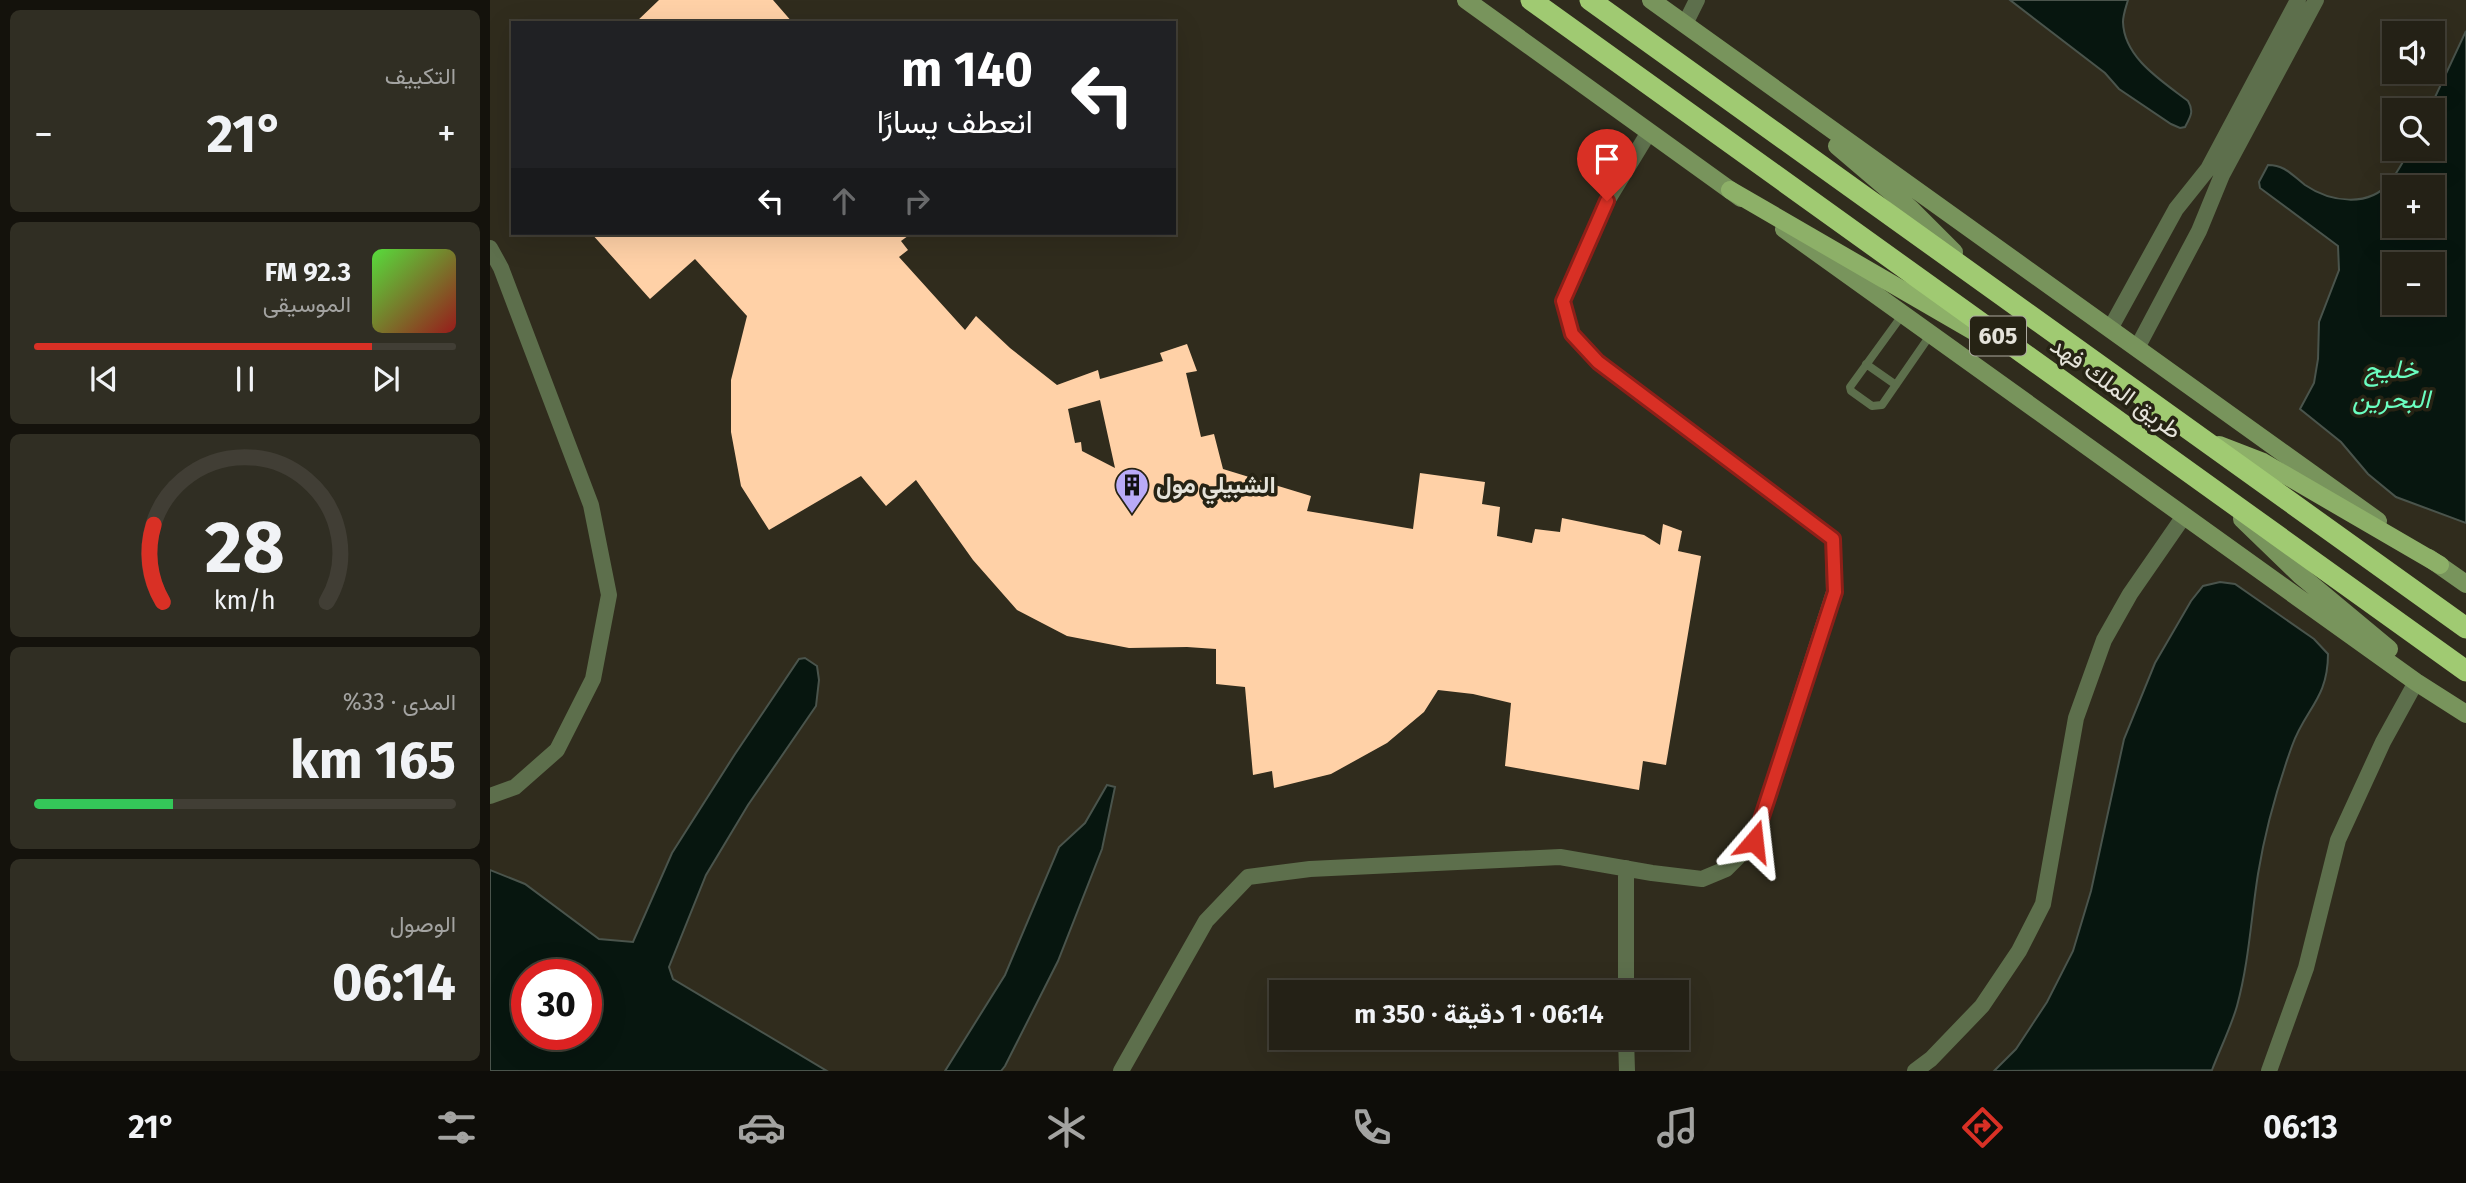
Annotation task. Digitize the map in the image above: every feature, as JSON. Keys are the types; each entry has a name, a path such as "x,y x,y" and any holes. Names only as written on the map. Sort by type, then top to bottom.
{"highway":[{"name":"طريق الملك فهد","path":"1531,0 2466,671"},
{"name":"طريق الملك فهد","path":"1590,0 2466,628"}],"main road":[{"path":"1466,0 2416,682 2465,713"},
{"path":"1656,2 2466,584"},
{"path":"1753,73 1911,209 1983,282"},
{"path":"1730,190 2068,386"},
{"path":"2200,437 2263,462 2440,565"},
{"path":"2210,488 2300,575 2465,713"}],"street":[{"path":"1685,24 1697,0"},
{"path":"2110,329 2176,209 2208,169 2298,0"},
{"path":"2137,348 2199,231 2222,174 2316,0"},
{"path":"1121,1071 1206,921 1248,877 1310,869 1560,857 1702,878 1726,869 1754,841 1835,592 1833,539 1598,362 1572,334 1563,301 1572,276 1607,201 1649,132"},
{"path":"490,248 501,268 592,505 609,595 593,679 557,750 515,787 490,796"},
{"path":"1915,1071 1931,1059 1982,1006 2020,951 2043,904 2076,719 2099,653 2130,594 2184,516"},
{"path":"2269,1071 2306,968 2339,840 2383,742 2416,682"},
{"path":"1626,868 1626,980"},
{"path":"1626,1050 1627,1071"}],"lane":[{"path":"1903,314 1850,387 1872,406 1882,405 1931,334"},
{"path":"1866,364 1896,384"}],"water":[{"path":"2010,0 2128,0 2123,22 2130,47 2146,68 2188,101 2191,114 2185,127 2171,124 2119,89 2105,73"},
{"name":"خليج البحرين","path":"2466,31 2466,523 2396,497 2368,474 2341,442 2300,409 2314,383 2319,322 2339,270 2338,246 2260,188 2259,182 2268,165 2274,165 2315,191 2337,198 2360,199 2382,189 2382,238 2445,238 2445,175 2394,175 2403,161 2445,161 2445,98 2435,98 2441,84 2445,84 2445,76"},
{"path":"2220,582 2235,584 2314,639 2328,654 2324,682 2297,733 2272,810 2258,874 2241,990 2232,1022 2212,1070 1994,1071 2016,1049 2047,1002 2073,951 2091,891 2124,739 2155,663 2191,601 2203,586"},
{"path":"805,658 817,666 819,680 816,706 748,805 706,875 669,967 673,979 827,1071 490,1071 490,870 525,884 599,939 633,942 672,853 799,659"},
{"path":"1107,785 1115,787 1102,849 1058,961 1005,1066 1001,1071 945,1071 1005,975 1059,847 1085,823"}],"building":[{"path":"659,0 773,0 791,21 637,21"},
{"name":"الشبيلي مول","path":"593,235 909,235 901,241 908,250 899,257 965,330 976,316 1010,348 1057,385 1098,370 1100,379 1163,361 1160,353 1187,344 1197,371 1186,373 1201,437 1214,434 1223,469 1311,496 1307,511 1413,529 1420,473 1485,482 1482,504 1500,507 1497,536 1532,543 1535,529 1560,532 1562,518 1644,535 1660,545 1663,524 1682,531 1678,551 1701,556 1666,765 1643,761 1639,790 1505,766 1511,703 1473,694 1438,690 1424,712 1387,743 1331,774 1274,788 1272,771 1253,775 1245,687 1216,684 1216,649 1129,648 1067,636 1017,610 973,560 916,480 886,506 861,476 769,530 741,486 731,432 731,380 747,316 695,259 650,299","holes":["1100,400 1115,468 1082,451 1081,442 1075,443 1068,409"]}],"place":[{"name":"الشبيلي مول","path":"1132,515"}],"route":[{"path":"1607,201 1563,301 1572,334 1598,362 1833,539 1835,592 1754,841"}]}
